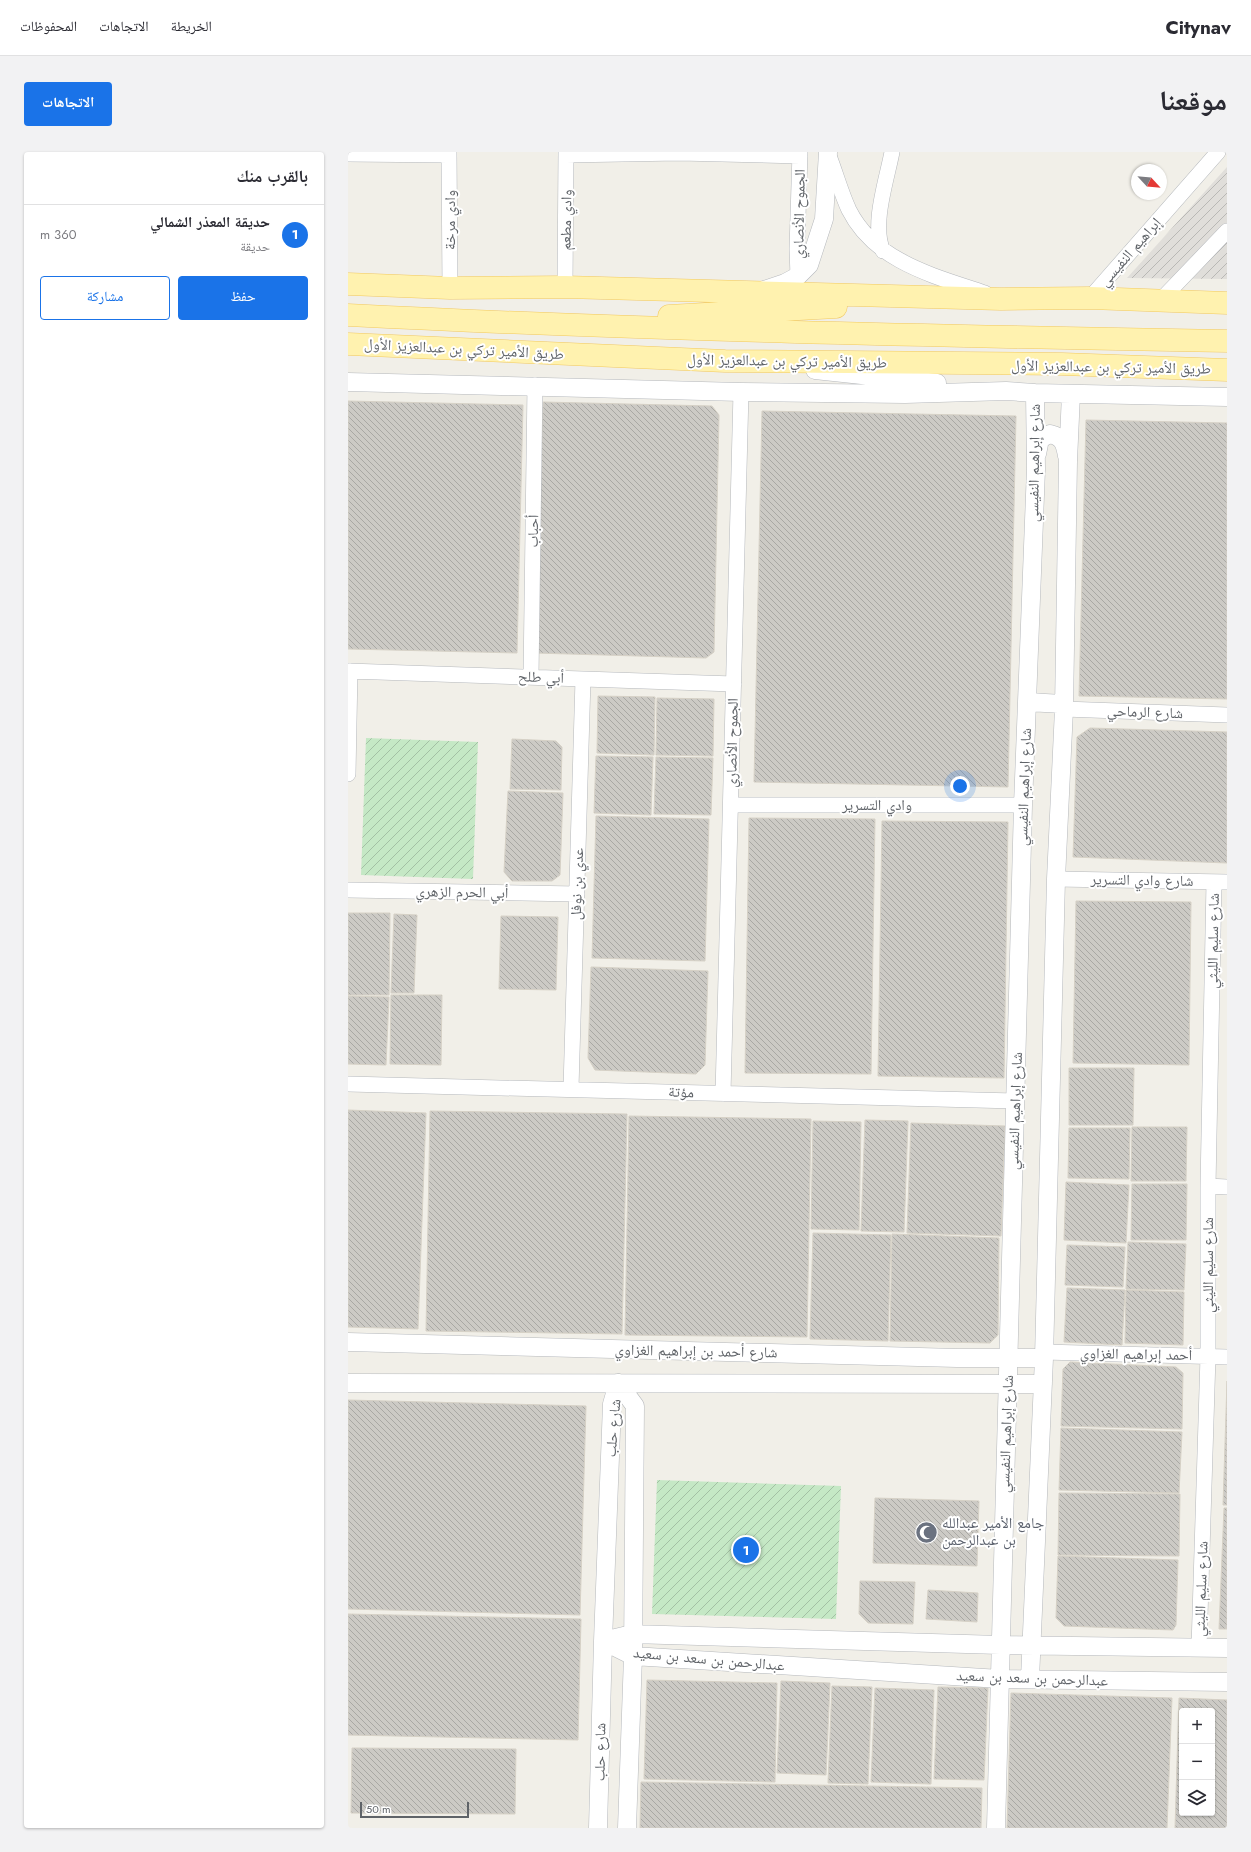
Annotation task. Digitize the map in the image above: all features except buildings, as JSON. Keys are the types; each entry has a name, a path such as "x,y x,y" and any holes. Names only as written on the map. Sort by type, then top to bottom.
{"main road":[{"path":"348,284 450,288 565,287 1001,299 1090,298 1158,302 1227,303"},
{"path":"555,325 656,317 1001,299"},
{"name":"طريق الأمير تركي بن عبدالعزيز الأول","path":"348,315 555,325 883,335 1227,341"},
{"name":"طريق الأمير تركي بن عبدالعزيز الأول","path":"348,344 724,361 1062,364 1227,370"}],"street":[{"path":"828,152 849,211 863,231 883,251 896,260 938,277 1001,299"},
{"path":"756,292 785,283 798,276 809,265 824,219 828,152"},
{"path":"883,251 878,242 879,218 892,152"},
{"name":"إبراهيم النفيسي","path":"1090,298 1218,152"},
{"path":"348,154 449,153"},
{"name":"وادي مرخة","path":"449,153 450,288"},
{"path":"566,154 800,154"},
{"name":"وادي مطعم","path":"565,287 566,154"},
{"name":"الجموح الأنصاري","path":"798,276 797,249 800,154"},
{"path":"1158,302 1227,231"},
{"path":"724,361 1006,391 1071,394 1227,397"},
{"path":"348,382 535,385 741,392 905,394 1006,391"},
{"name":"أحباب","path":"531,677 535,385"},
{"name":"الجموح الأنصاري","path":"723,1094 741,392"},
{"path":"1169,396 1227,392"},
{"name":"شارع إبراهيم النفيسي","path":"996,1828 1023,805 1036,469 1035,393"},
{"path":"1030,1679 1030,1645 1044,1355 1056,879 1064,707 1068,461 1071,394"},
{"path":"1036,469 1037,446 1040,439 1050,434 1059,436 1063,440 1068,461"},
{"path":"348,774 349,671"},
{"name":"أبي طلح","path":"349,671 734,684"},
{"name":"عدي بن نوفل","path":"570,1088 583,679"},
{"path":"1027,702 1064,707"},
{"name":"شارع الرماحي","path":"1064,707 1227,715"},
{"name":"وادي التسرير","path":"731,804 1023,805"},
{"name":"شارع وادي التسرير","path":"1056,879 1221,882"},
{"name":"شارع سليم الليثي","path":"1199,1648 1208,1356 1208,1186 1221,882"},
{"name":"أبي الحرم الزهري","path":"348,890 576,894"},
{"name":"مؤتة","path":"348,1084 570,1088 723,1094 1015,1101"},
{"path":"1208,1186 1227,1187"},
{"name":"شارع أحمد بن إبراهيم الغزاوي","path":"348,1342 1008,1358 1044,1355"},
{"name":"أحمد إبراهيم الغزاوي","path":"1044,1355 1227,1357"},
{"name":"شارع أحمد بن إبراهيم الغزاوي","path":"348,1383 1043,1384"},
{"name":"شارع حلب","path":"618,1383 635,1406 633,1656 627,1828"},
{"name":"شارع حلب","path":"598,1828 612,1404 618,1383"},
{"name":"عبدالرحمن بن سعد بن سعيد","path":"603,1641 632,1634 1000,1645 1227,1648"},
{"name":"عبدالرحمن بن سعد بن سعيد","path":"603,1641 633,1656 1000,1679 1227,1682"}],"shaded area":[{"path":"1227,167 1227,279 1127,278"}],"green space":[{"path":"366,738 478,742 473,879 361,875"},
{"path":"657,1480 841,1486 836,1619 652,1614"}],"place":[{"name":"جامع الأمير عبدالله بن عبدالرحمن","path":"926,1532"},
{"name":"حديقة المعذر الشمالي","path":"746,1550"}]}
